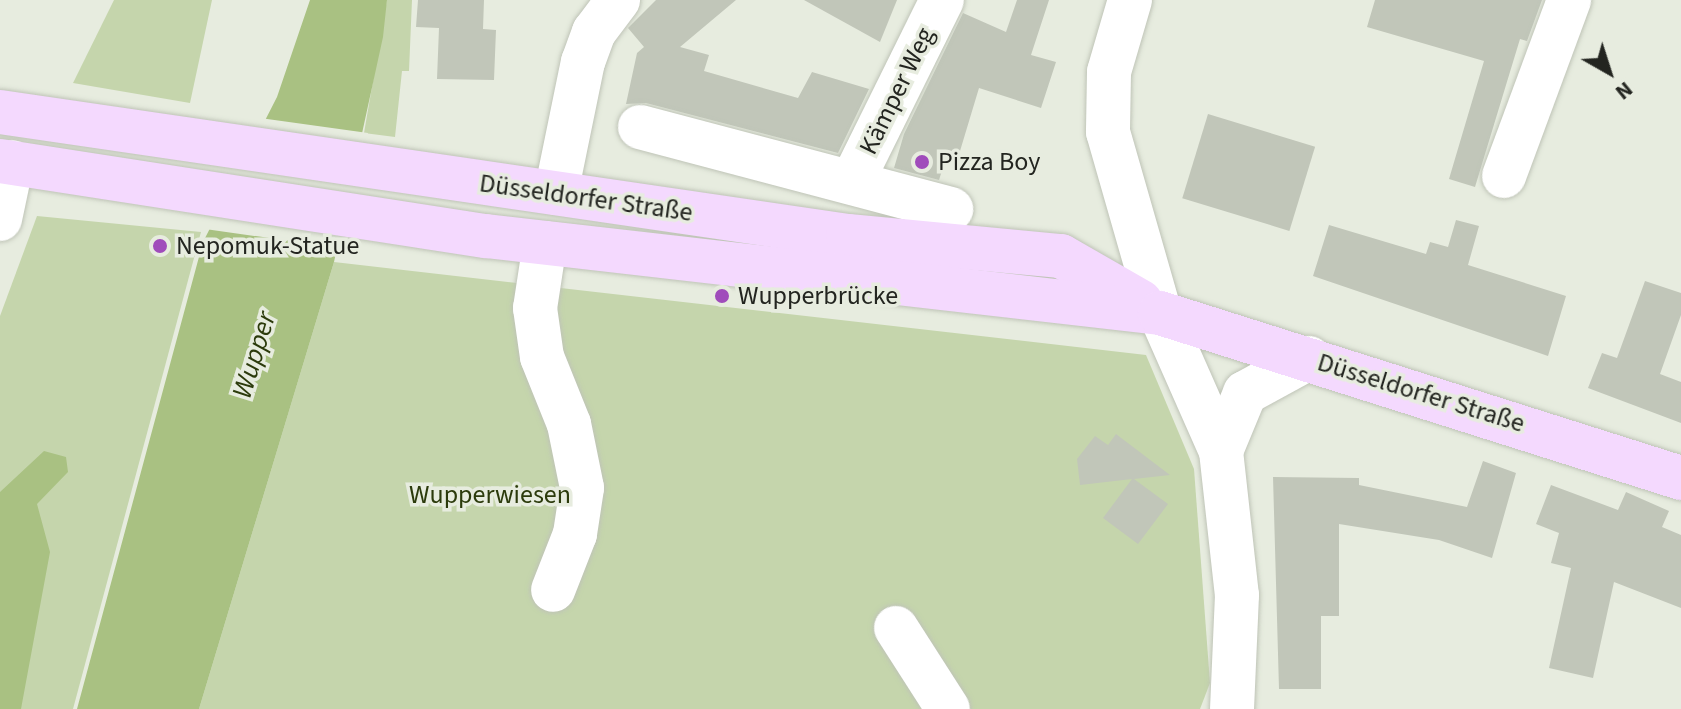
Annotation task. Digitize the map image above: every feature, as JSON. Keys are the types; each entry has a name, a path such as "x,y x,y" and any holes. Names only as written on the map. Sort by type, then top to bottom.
{"main road":[{"name":"Düsseldorfer Straße","path":"0,112 848,236 1061,256 1160,313"},
{"name":"Düsseldorfer Straße","path":"6,162 175,190 545,243 1160,313 1681,478"},
{"path":"545,243 556,193"}],"street":[{"path":"556,193 583,62 594,32 618,0"},
{"name":"Kämper Weg","path":"852,182 942,0"},
{"path":"1130,0 1109,72 1108,132 1160,313 1221,451 1237,595 1232,709"},
{"path":"1504,176 1569,0"},
{"path":"640,127 951,209"},
{"path":"0,219 6,162"},
{"path":"545,243 535,308 542,357 569,424 582,488 575,534 553,590"},
{"path":"1221,451 1245,393 1309,358"},
{"path":"896,628 948,709"}],"green space":[{"path":"114,0 212,0 190,103 73,83"},
{"path":"387,0 412,0 409,71 402,71 395,137 364,133"},
{"path":"37,216 201,232 73,709 0,709 0,316"},
{"name":"Wupperwiesen","path":"334,262 1146,355 1194,469 1210,683 1200,709 199,709"}],"water":[{"name":"Wupper","path":"310,0 387,0 383,37 334,262 199,709 77,709 203,242 277,97"},
{"path":"44,451 66,457 68,472 37,504 50,552 21,709 0,709 0,492"}],"pier":[{"path":"260,118 368,133 341,248 205,229"}],"building":[{"path":"418,0 484,0 483,29 496,30 494,80 437,79 439,28 416,27"},
{"path":"656,0 736,0 680,47 709,55 704,71 798,98 812,72 869,89 838,153 646,103 626,104 637,53 644,47 628,28"},
{"path":"804,0 897,0 880,42"},
{"path":"1017,0 1049,0 1031,55 1056,62 1041,108 979,88 957,161 946,158 939,180 894,168 904,134 963,13 1006,32"},
{"path":"1375,0 1542,0 1527,41 1520,39 1475,187 1449,179 1484,61 1367,27"},
{"path":"1208,114 1315,147 1289,231 1182,198"},
{"path":"1456,220 1479,226 1468,265 1566,296 1548,356 1313,276 1329,225 1426,254 1430,242 1448,247"},
{"path":"1645,281 1681,293 1681,315 1660,374 1681,382 1681,423 1588,388 1602,353 1617,358"},
{"path":"1116,434 1170,475 1134,479 1168,504 1138,544 1103,518 1132,479 1080,485 1077,459 1095,436 1108,445"},
{"path":"1483,461 1516,473 1492,558 1439,540 1339,524 1339,616 1321,616 1321,689 1279,689 1273,477 1359,478 1359,485 1467,507"},
{"path":"1551,485 1618,510 1626,492 1669,511 1662,527 1681,535 1681,608 1614,582 1593,678 1549,668 1571,568 1551,563 1559,533 1536,524"}],"place":[{"name":"Pizza Boy","path":"922,162"},
{"name":"Nepomuk-Statue","path":"160,246"},
{"name":"Wupperbrücke","path":"722,296"}]}
